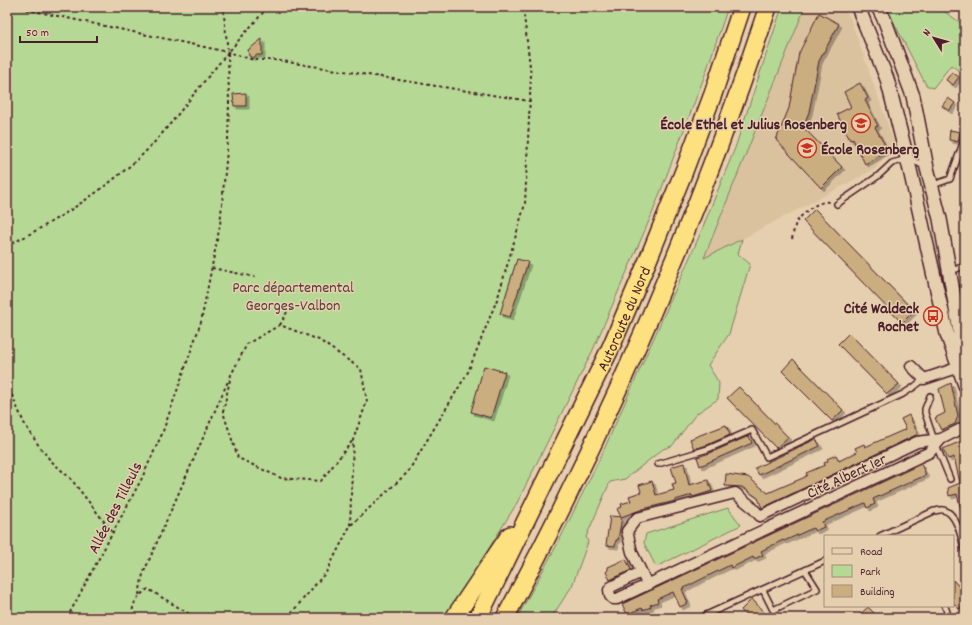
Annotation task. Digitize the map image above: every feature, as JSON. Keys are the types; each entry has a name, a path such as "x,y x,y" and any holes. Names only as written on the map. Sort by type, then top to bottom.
{"highway":[{"name":"Autoroute du Nord","path":"478,618 611,347 684,171 713,94 742,7"},
{"name":"Autoroute du Nord","path":"505,618 567,500 637,347 705,183 768,7"},
{"path":"454,618 498,551 534,505"}],"main road":[{"path":"858,7 887,79 947,334 962,363"},
{"path":"878,7 885,21 913,96 950,271 965,385"}],"street":[{"path":"911,366 924,379 962,363"},
{"name":"Cité Albert 1er","path":"642,572 611,587 609,590 610,596 613,599 617,599 930,452 937,442 965,427"},
{"name":"Cité Albert 1er","path":"760,516 917,442 937,442"},
{"path":"647,584 632,552 627,531 637,518 735,493 751,506 760,516 759,532"}],"lane":[{"path":"932,186 950,179 963,143 965,132"},
{"path":"837,204 878,176 892,163 907,159 927,168"},
{"path":"950,271 965,266"},
{"path":"658,464 708,449 752,430 767,457 903,394 914,388 924,379"},
{"path":"930,396 925,413 950,479"},
{"path":"883,535 934,511 943,510 951,513 956,522 965,552"},
{"path":"705,618 704,616 824,561"},
{"path":"763,590 773,610 817,589 805,570"},
{"path":"945,607 949,618"}],"path":[{"path":"15,7 228,52 254,60 274,60 530,101"},
{"name":"Allée des Tilleuls","path":"67,618 144,474 162,434 201,322 220,225 228,140 228,52 223,7"},
{"path":"7,246 39,230 86,200 140,156 163,132 228,52 268,7"},
{"path":"287,618 327,571 350,526 408,472 468,372 498,297 525,204 531,75 523,7"},
{"path":"792,239 796,224 809,209 826,201 837,204"},
{"path":"212,268 255,277"},
{"path":"140,618 133,614 132,610 139,595 143,574 231,375 247,344 280,324 287,312"},
{"path":"231,375 223,412 238,458 281,478 322,481 353,440 367,401 361,369 320,340 280,324"},
{"path":"7,384 24,423 37,443 50,460 71,479 113,533"},
{"path":"350,526 353,440"},
{"path":"139,595 148,589 196,618"}],"shaded area":[{"path":"805,7 844,7 851,20 895,145 875,169 704,259"}],"green space":[{"name":"Parc départemental Georges-Valbon","path":"7,7 728,7 706,72 652,214 592,352 517,503 446,618 7,618"},
{"path":"782,7 805,7 704,258 742,239 738,254 750,264 729,334 708,365 719,383 718,399 696,414 672,446 663,449 625,479 610,482 586,537 588,542 572,586 551,618 517,618 559,541 602,454 698,239 735,148"},
{"path":"886,7 938,7 965,26 965,75 951,65 933,88 926,85"},
{"path":"728,508 741,525 658,566 655,565 644,543 646,534"}],"building":[{"path":"819,13 839,24 819,61 809,112 803,127 842,167 821,188 776,140 789,108 799,53"},
{"path":"262,39 262,55 257,55 253,58 249,56 248,50"},
{"path":"952,72 959,77 953,85 946,80"},
{"path":"860,83 868,98 865,100 878,126 875,127 886,147 883,148 885,152 865,164 853,139 850,140 837,114 851,107 844,92"},
{"path":"246,93 246,106 234,106 233,94"},
{"path":"948,98 955,103 949,111 942,106"},
{"path":"950,130 960,132 958,142 949,140"},
{"path":"815,209 914,311 902,323 803,221"},
{"path":"517,259 528,262 510,317 500,314"},
{"path":"849,333 899,384 887,394 838,344"},
{"path":"793,359 843,410 832,421 782,371"},
{"path":"484,366 505,372 491,418 471,412"},
{"path":"951,383 958,416 955,424 941,430 935,418 945,413 939,389"},
{"path":"739,387 788,437 776,448 727,398"},
{"path":"909,415 918,434 762,508 758,498 742,487 725,486 726,474 748,477 768,493 803,478 807,475 806,473 825,465 824,463 828,461 827,459 836,455 839,461 857,452 855,448 864,444 865,447 906,429 901,419"},
{"path":"726,425 730,435 694,449 690,439"},
{"path":"749,436 752,443 700,466 697,457"},
{"path":"816,439 820,446 759,475 755,468"},
{"path":"959,442 964,444 965,448 965,514 962,514 957,494 949,496 948,488 960,483 954,457 948,459 943,449"},
{"path":"684,463 689,485 708,480 712,491 643,509 621,517 617,509 622,507 621,504 631,501 629,496 641,492 639,485 652,481 656,495 674,490 672,484 676,483 671,467"},
{"path":"921,464 926,475 873,499 875,504 867,508 865,503 822,522 824,527 815,531 813,528 784,541 783,540 761,551 763,555 754,559 753,557 731,568 730,565 682,589 688,603 680,607 673,592 657,599 658,602 650,605 651,607 643,610 642,608 627,614 622,604"},
{"path":"610,516 622,517 618,540 616,540 615,546 606,545"},
{"path":"626,559 631,570 610,580 606,572 608,567"},
{"path":"954,581 965,593 965,603 959,609 954,604"},
{"path":"752,599 769,618 748,618 741,610"},
{"path":"868,607 879,618 856,618"}],"place":[{"name":"École Ethel et Julius Rosenberg","path":"861,123"},
{"name":"École Rosenberg","path":"807,148"},
{"name":"Cité Waldeck Rochet","path":"933,316"}]}
